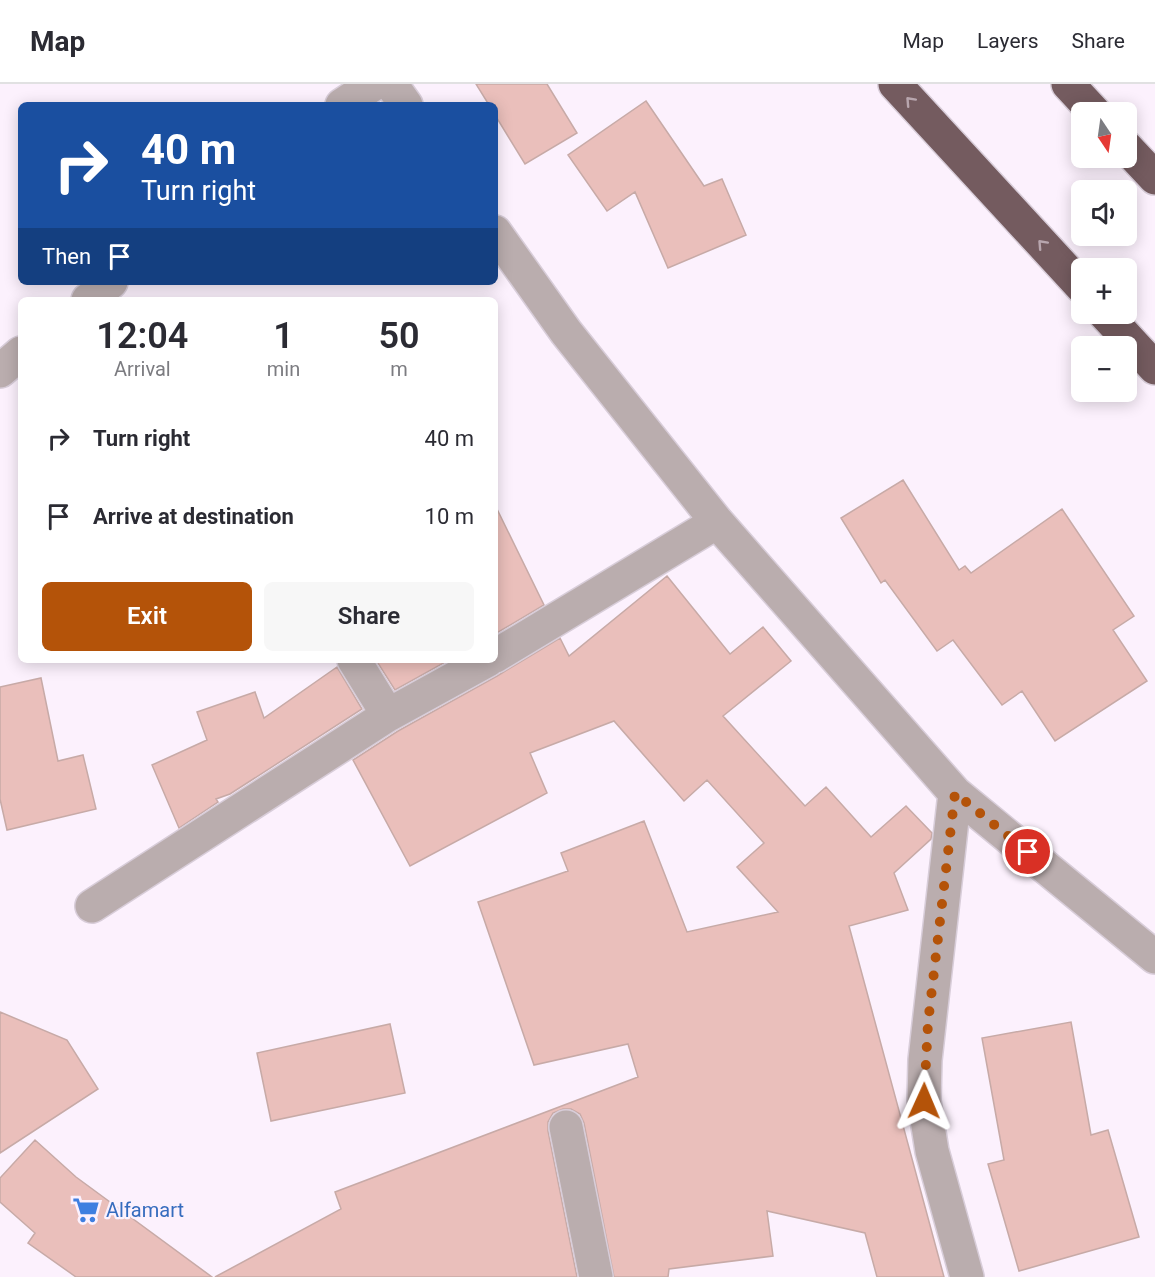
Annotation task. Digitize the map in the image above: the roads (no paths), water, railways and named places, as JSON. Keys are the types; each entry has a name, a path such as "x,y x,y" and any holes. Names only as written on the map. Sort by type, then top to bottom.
{"highway":[{"path":"895,84 1071,275"},
{"path":"1068,84 1085,102"},
{"path":"1137,159 1155,178"},
{"path":"1115,324 1155,368"}],"street":[{"path":"347,102 374,84"},
{"path":"391,84 404,102"},
{"path":"498,236 566,332 717,522 955,793 1155,957"},
{"path":"92,297 107,285"},
{"path":"0,371 18,356"},
{"path":"498,654 717,522"},
{"path":"356,663 387,715"},
{"path":"92,906 387,715 482,663"},
{"path":"955,793 929,1018 924,1101 932,1151 968,1277"},
{"path":"566,1127 596,1277"}],"place":[{"name":"Alfamart","path":"86,1210"}]}
